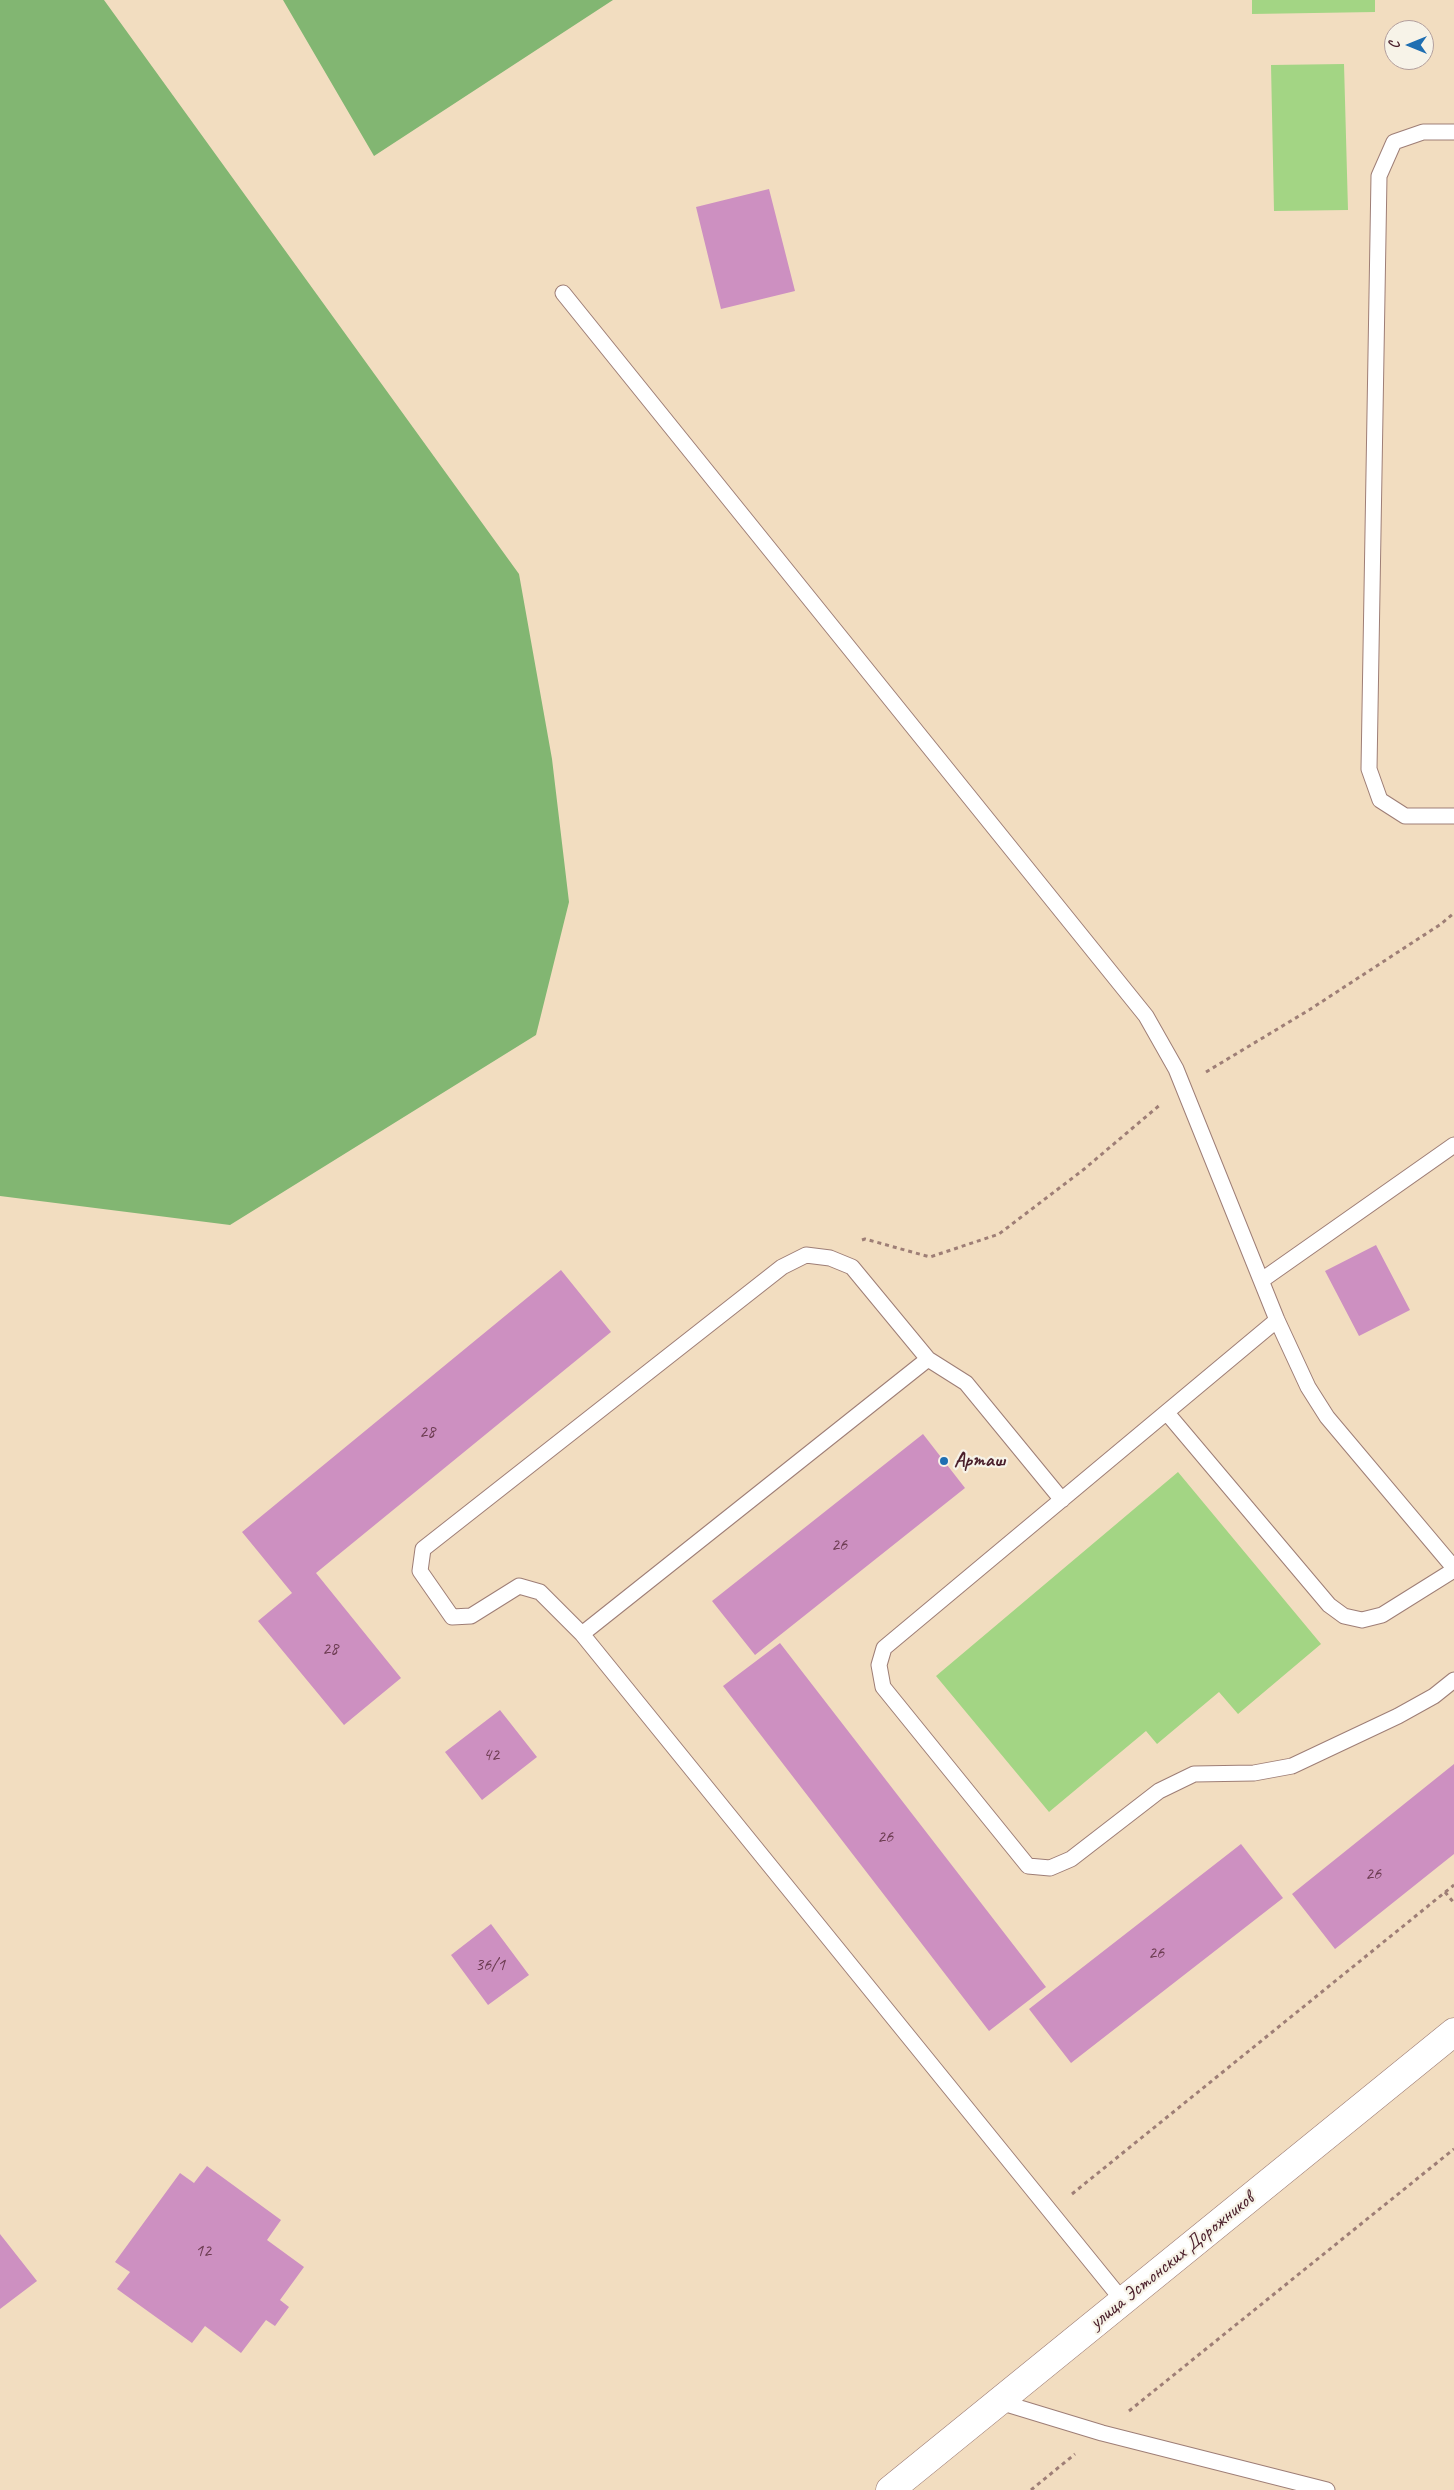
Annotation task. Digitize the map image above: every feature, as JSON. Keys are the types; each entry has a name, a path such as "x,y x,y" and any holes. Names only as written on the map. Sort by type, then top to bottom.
{"main road":[{"name":"улица Эстонских Дорожников","path":"890,2490 1454,2032"}],"lane":[{"path":"1454,132 1423,132 1394,142 1379,176 1369,770 1380,800 1405,816 1454,816"},
{"path":"563,293 1146,1016 1176,1069 1278,1320 1308,1386 1327,1417 1454,1569 1382,1615 1362,1620 1344,1616 1329,1605 1167,1413"},
{"path":"1262,1280 1454,1145"},
{"path":"1062,1500 966,1383 928,1359 852,1267 830,1258 806,1255 782,1267 423,1550 420,1571 452,1617 471,1616 519,1586 540,1592 582,1634 1123,2301"},
{"path":"1278,1320 884,1648 879,1665 883,1687 1028,1866 1050,1868 1071,1859 1159,1791 1194,1774 1254,1773 1292,1766 1398,1716 1434,1696 1454,1680"},
{"path":"582,1634 928,1359"},
{"path":"1000,2402 1102,2433 1328,2490"}],"path":[{"path":"818,1257 865,1239 930,1257 999,1234 1083,1170 1182,1086 1309,1010 1441,924 1454,913"},
{"path":"1070,2196 1454,1885"},
{"path":"1445,1892 1454,1904"},
{"path":"1031,2490 1454,2149"}],"green space":[{"path":"0,0 104,0 519,574 552,759 569,902 536,1035 230,1225 0,1196"},
{"path":"283,0 613,0 374,156"},
{"path":"1252,0 1375,0 1375,12 1252,14"},
{"path":"1344,64 1348,210 1274,211 1271,65"},
{"path":"1178,1472 1321,1644 1238,1714 1219,1692 1157,1744 1146,1731 1049,1812 936,1676"}],"building":[{"path":"769,189 795,291 721,309 696,207"},
{"path":"1376,1245 1410,1310 1359,1336 1325,1271"},
{"path":"561,1270 611,1332 316,1573 401,1678 344,1725 258,1621 292,1593 242,1532"},
{"path":"923,1434 965,1488 755,1655 712,1601"},
{"path":"780,1643 1046,1987 989,2031 723,1686"},
{"path":"500,1710 537,1757 482,1800 445,1752"},
{"path":"1454,1764 1454,1854 1335,1949 1292,1894"},
{"path":"1241,1844 1283,1898 1071,2063 1029,2009"},
{"path":"491,1924 529,1975 488,2005 451,1955"},
{"path":"207,2166 281,2220 267,2240 304,2267 280,2300 289,2307 275,2326 266,2320 241,2353 205,2326 192,2343 117,2289 130,2272 115,2262 180,2173 194,2183"},
{"path":"0,2234 37,2281 0,2309"}],"place":[{"name":"Арташ","path":"944,1461"}]}
